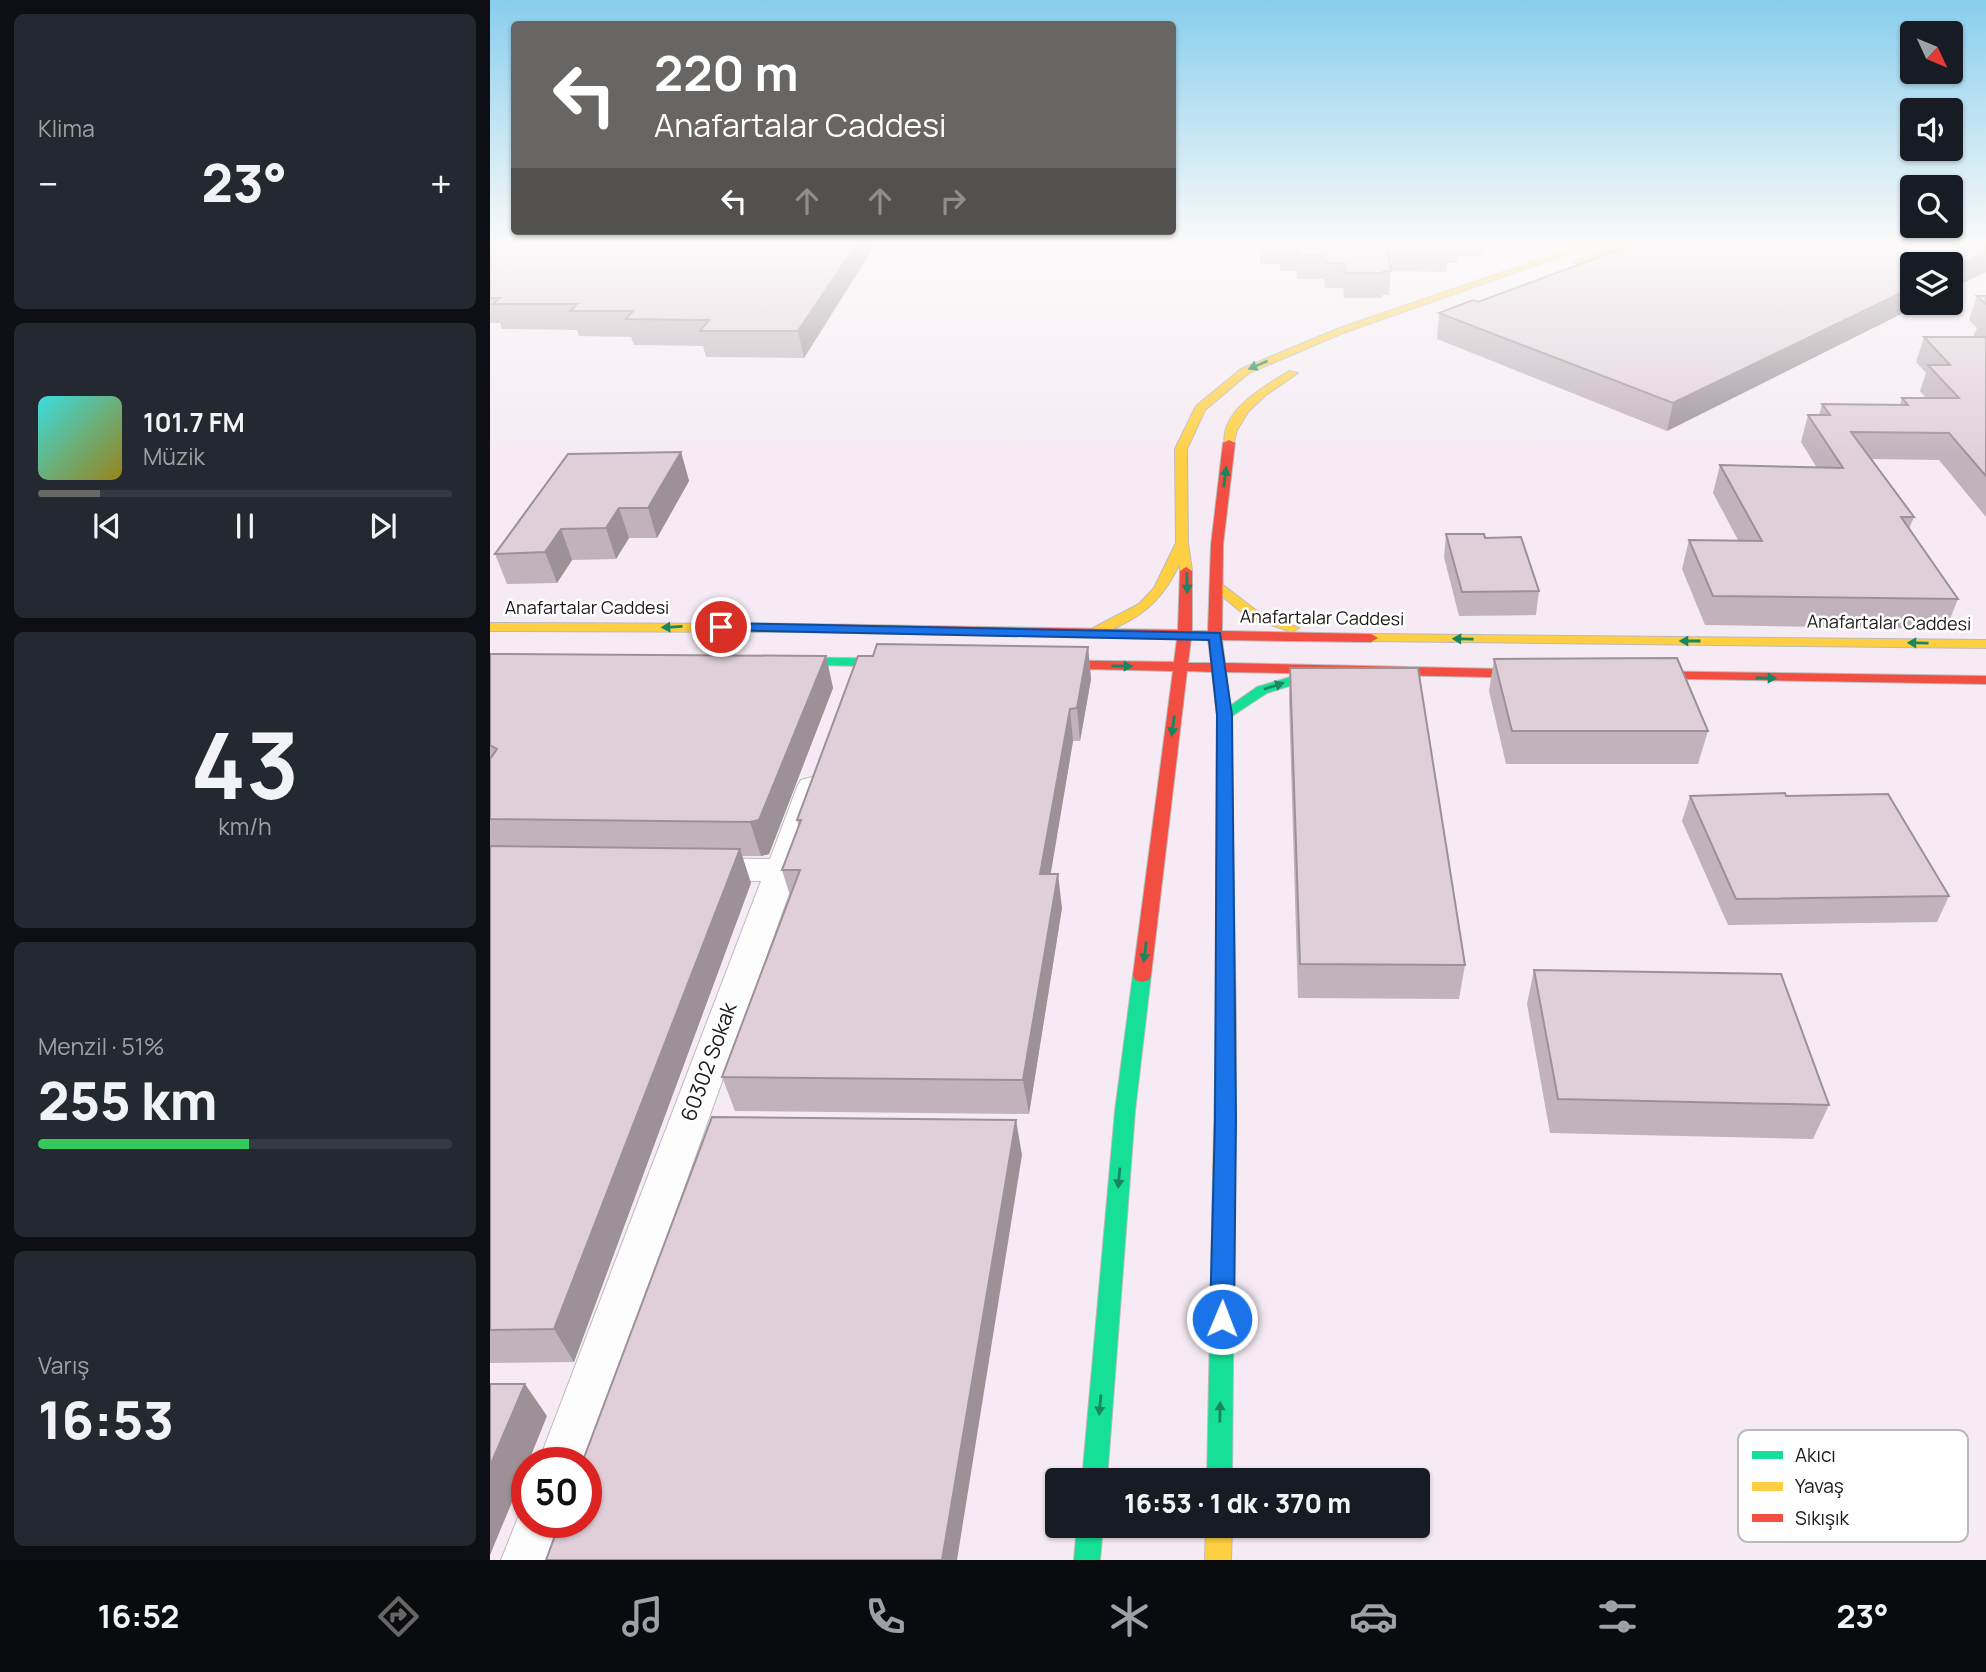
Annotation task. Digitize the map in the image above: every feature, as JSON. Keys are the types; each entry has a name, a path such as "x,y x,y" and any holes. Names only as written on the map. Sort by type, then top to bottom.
{"main road":[{"path":"1095,1468 1125,1111 1185,634 1188,580 1182,543 1181,449 1200,408 1245,371 1340,331 1387,315"},
{"path":"1219,1468 1226,1119 1224,715 1215,636 1215,583 1230,434 1252,398 1276,381 1308,366"},
{"path":"1095,633 1140,612 1160,593 1182,543"},
{"path":"1215,583 1252,614 1279,626 1339,637"},
{"name":"Anafartalar Caddesi","path":"490,627 694,626 1215,636 1986,644"},
{"path":"764,661 929,663"},
{"path":"1027,664 1566,674"},
{"path":"1224,715 1262,690 1330,669"},
{"path":"1622,675 1986,680"},
{"path":"1087,1560 1089,1538"},
{"path":"1218,1560 1219,1538"}],"street":[{"path":"844,701 859,662"},
{"name":"60302 Sokak","path":"568,1447 825,753"},
{"path":"683,869 780,870"},
{"path":"526,1560 534,1538"}],"shaded area":[{"path":"490,315 1986,315 1986,1560 490,1560"}],"building":[{"path":"630,315 809,315 798,331 700,331 709,320 626,319"},
{"path":"1444,315 1855,315 1673,403"},
{"path":"1924,337 1986,337 1986,476 1949,433 1851,432 1914,517 1901,517 1958,599 1713,596 1689,540 1762,541 1720,465 1843,468 1808,415 1830,415 1822,404 1908,405 1902,398 1959,398 1928,365 1950,365"},
{"path":"681,452 648,508 619,508 606,528 561,529 545,552 495,554 568,454"},
{"path":"1446,534 1484,534 1485,538 1521,537 1539,591 1462,592"},
{"path":"877,644 1088,647 1077,708 1070,709 1040,874 1058,874 1023,1080 722,1077 800,870 782,870 801,820 797,820 858,656 873,656"},
{"path":"490,654 826,656 759,820 750,822 490,819 490,759 497,749 490,745"},
{"path":"1677,658 1708,731 1512,731 1494,659"},
{"path":"1290,668 1418,668 1465,965 1300,964"},
{"path":"1785,793 1786,796 1888,794 1949,896 1736,899 1690,796"},
{"path":"490,846 740,849 554,1329 490,1330"},
{"path":"1534,970 1781,974 1829,1105 1558,1099"},
{"path":"712,1117 1016,1120 942,1560 546,1560 554,1538 602,1538 602,1447 588,1447"},
{"path":"490,1384 525,1384 490,1466"}],"traffic: fast":[{"path":"776,661 908,663"},
{"path":"1224,715 1262,690 1304,677"},
{"path":"1095,1468 1125,1111 1142,975"},
{"path":"1219,1468 1226,1027"},
{"path":"1087,1560 1089,1538"}],"traffic: slow":[{"path":"1186,571 1182,543 1181,449 1200,408 1245,371 1340,331 1387,315"},
{"path":"1229,443 1237,419 1252,401 1293,373"},
{"path":"1098,631 1144,607 1152,599 1160,589 1182,543"},
{"path":"1215,583 1252,614 1292,628"},
{"path":"490,627 803,628"},
{"path":"1371,638 1986,644"},
{"path":"1218,1560 1219,1538"}],"traffic: jam":[{"path":"1226,1027 1224,715 1215,636 1217,545 1229,443"},
{"path":"1142,975 1185,634 1186,571"},
{"path":"803,628 1371,638"},
{"path":"1038,664 1545,674"},
{"path":"1633,675 1986,680"}],"route":[{"path":"721,627 1215,636 1224,715 1226,1119 1222,1319"}]}
